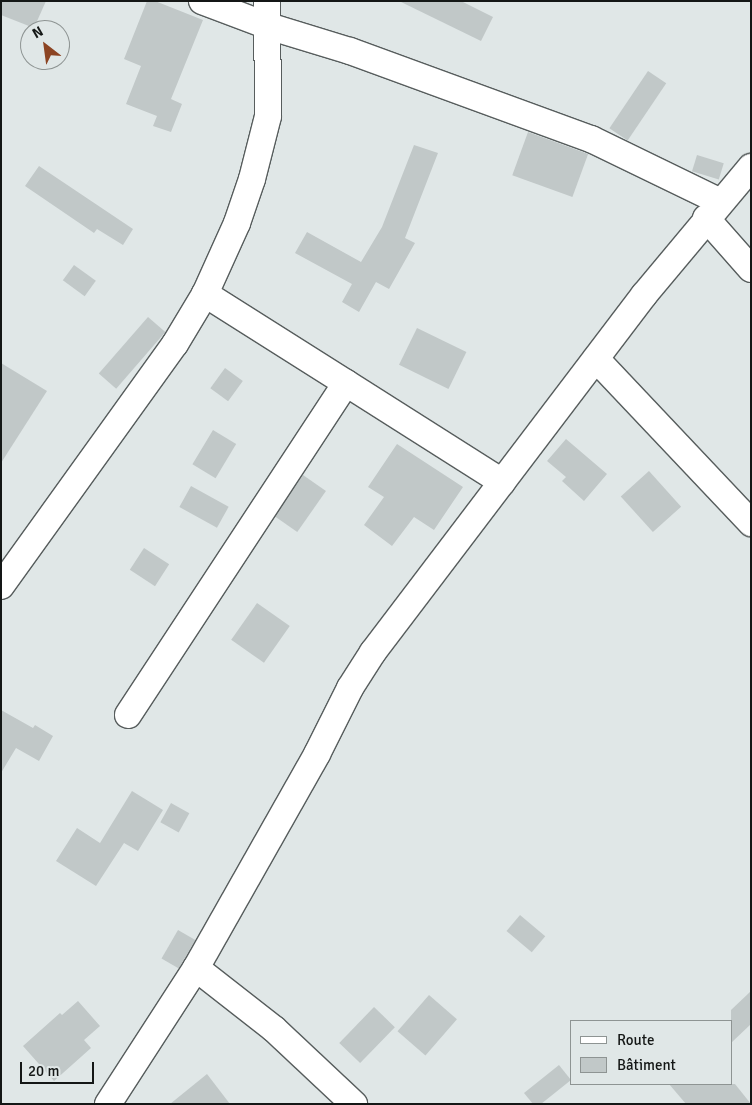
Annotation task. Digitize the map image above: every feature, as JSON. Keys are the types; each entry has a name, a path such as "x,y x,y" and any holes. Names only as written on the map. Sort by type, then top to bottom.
{"street":[{"path":"202,1 267,14 350,51 591,139 714,210 751,269"},
{"path":"1,586 175,344 205,294 237,223 252,179 268,116 267,14"},
{"path":"108,1104 196,968 317,754 350,688 373,652 596,359 714,210 751,168"},
{"path":"205,294 502,482"},
{"path":"596,359 751,523"},
{"path":"128,715 346,383"},
{"path":"196,968 274,1030 354,1104"}],"building":[{"path":"1,1 46,1 38,20 20,20 20,22 1,15"},
{"path":"147,1 155,1 203,20 171,99 182,104 171,132 153,126 157,116 126,104 141,66 124,59"},
{"path":"399,1 461,1 493,17 481,41"},
{"path":"648,71 666,83 628,141 609,128"},
{"path":"528,132 588,154 572,197 512,175"},
{"path":"414,145 438,153 405,238 415,243 389,289 376,282 359,312 342,302 352,284 295,253 307,232 361,262 382,227"},
{"path":"697,155 724,163 719,179 692,171"},
{"path":"39,166 133,229 123,245 97,229 94,233 25,186"},
{"path":"74,265 96,281 85,296 63,280"},
{"path":"148,317 165,332 116,389 99,374"},
{"path":"417,328 466,352 448,389 399,365"},
{"path":"1,363 47,391 1,463"},
{"path":"225,368 243,381 228,401 210,388"},
{"path":"213,430 236,444 216,478 192,464"},
{"path":"566,439 607,474 584,501 562,481 566,477 547,461"},
{"path":"397,444 463,487 434,530 414,517 392,546 364,525 384,497 368,487"},
{"path":"649,471 681,507 653,532 621,496"},
{"path":"303,475 326,491 297,532 274,516"},
{"path":"191,486 229,507 217,528 179,507"},
{"path":"144,548 169,564 155,586 130,570"},
{"path":"257,603 290,626 264,663 231,640"},
{"path":"1,710 33,728 35,725 53,736 39,761 16,748 1,773"},
{"path":"132,791 163,810 138,851 124,843 96,886 56,861 77,828 100,843"},
{"path":"171,803 189,813 179,832 160,822"},
{"path":"520,915 545,936 532,952 507,931"},
{"path":"178,930 195,940 179,969 162,959"},
{"path":"751,991 751,1024 732,1042 732,1020 731,1010"},
{"path":"429,995 457,1019 425,1056 398,1031"},
{"path":"78,1001 100,1026 84,1040 91,1048 54,1081 23,1046 60,1013 62,1015"},
{"path":"374,1007 395,1027 360,1063 339,1043"},
{"path":"559,1065 570,1079 570,1081 541,1104 533,1104 524,1093"},
{"path":"207,1074 230,1104 170,1104"},
{"path":"735,1084 751,1104 686,1104 670,1085"}]}
